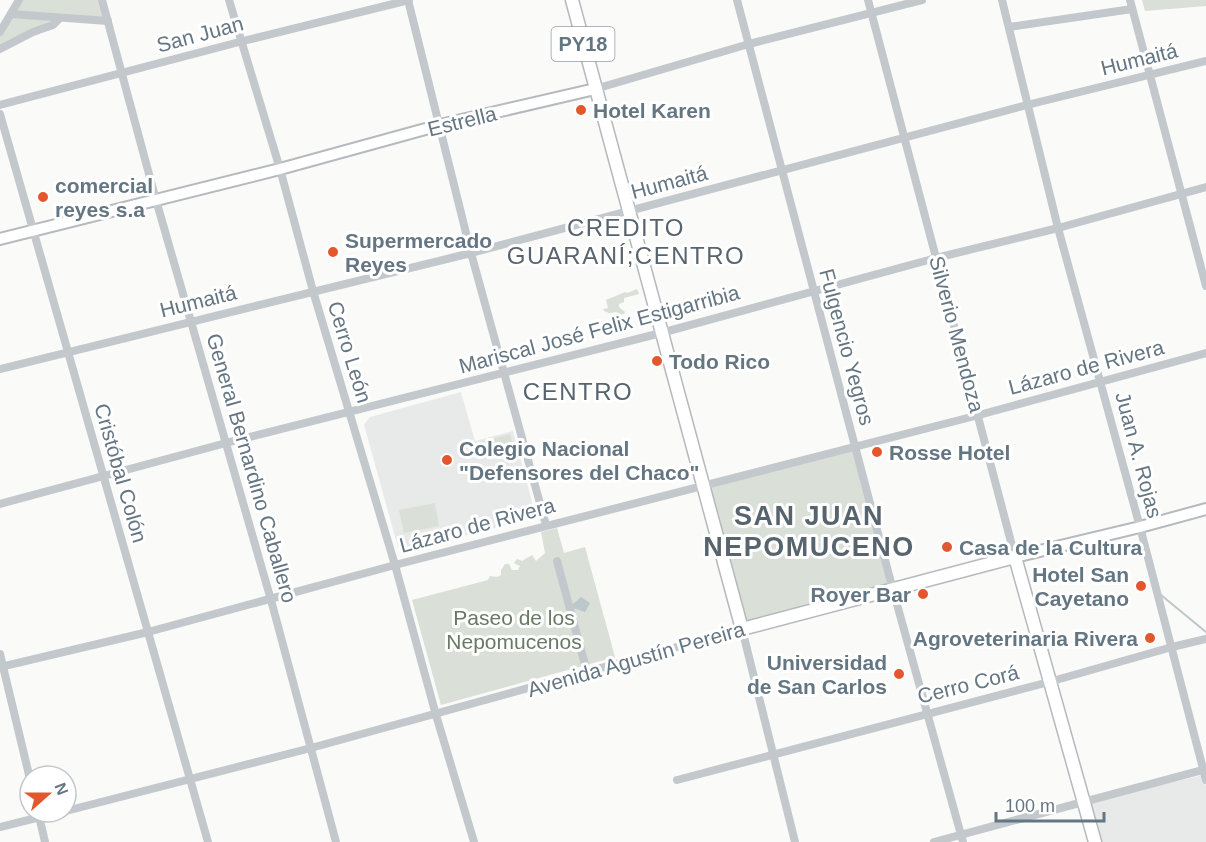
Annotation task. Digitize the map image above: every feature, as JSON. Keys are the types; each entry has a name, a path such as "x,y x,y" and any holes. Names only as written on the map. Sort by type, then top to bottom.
{"highway":[{"name":"PY18","path":"572,0 703,484"},
{"path":"703,484 742,629"},
{"name":"Avenida Agustín Pereira","path":"742,629 1015,557"},
{"name":"Silverio Mendoza","path":"1015,557 1095,842"}],"main road":[{"name":"Estrella","path":"0,238 280,169 440,125 595,89"},
{"name":"Avenida Agustín Pereira","path":"1015,557 1206,509"}],"street":[{"path":"0,32 19,0"},
{"name":"General Bernardino Caballero","path":"102,0 156,200 271,600 336,842"},
{"name":"Cerro León","path":"229,0 243,41 313,291 395,565 435,715 474,842"},
{"path":"408,0 471,253 546,525"},
{"name":"San Juan","path":"0,105 408,0"},
{"name":"Fulgencio Yegros","path":"737,0 893,590 962,838"},
{"name":"Silverio Mendoza","path":"868,0 1015,557"},
{"name":"Estrella","path":"595,89 749,44 922,0"},
{"name":"Juan A. Rojas","path":"1002,0 1058,228 1205,769 1206,780"},
{"path":"1130,0 1206,286"},
{"path":"1009,27 1132,9"},
{"path":"11,14 108,21"},
{"path":"0,49 33,32 53,25 60,18"},
{"name":"Humaitá","path":"0,369 471,253 904,137 1206,61"},
{"name":"Cristóbal Colón","path":"0,114 208,842"},
{"name":"Mariscal José Felix Estigarribia","path":"0,504 226,443 661,333 1206,187"},
{"name":"Lázaro de Rivera","path":"1,667 271,600 546,525 979,415 1206,353"},
{"path":"557,561 587,672"},
{"path":"742,629 795,842"},
{"name":"Avenida Agustín Pereira","path":"78,807 435,715 742,629"},
{"name":"Cerro Corá","path":"676,780 1206,639"},
{"path":"0,654 1,667 26,764"},
{"path":"934,842 962,838 1205,769"},
{"path":"0,827 18,821"},
{"path":"41,824 45,842"}],"shaded area":[{"name":"Colegio Nacional \"Defensores del Chaco\"","path":"461,392 475,441 513,431 535,513 532,518 403,552 398,547 364,425 370,417"},
{"path":"581,597 590,603 585,612 573,608 572,605"},
{"path":"1203,775 1206,787 1206,842 1097,842 1086,803"}],"green space":[{"path":"19,0 102,0 108,21 60,18 0,49 0,32"},
{"path":"1142,0 1206,0 1206,6 1145,11"},
{"path":"637,289 639,294 624,298 624,302 619,304 624,314 604,311 603,309 608,308 606,300"},
{"path":"510,434 515,451 481,460 477,443"},
{"path":"855,448 892,589 743,627 704,485"},
{"path":"435,503 439,526 404,533 399,510"},
{"name":"Paseo de los Nepomucenos","path":"557,528 564,553 585,547 615,657 441,705 412,600 488,580 490,576 497,577 501,575 505,564 509,564 512,570 518,570 520,566 514,563 517,559 522,561 532,555 536,561 545,553 541,532"}],"waterway":[{"path":"1161,595 1206,632"}],"place":[{"name":"Hotel Karen","path":"581,110"},
{"name":"comercial reyes s.a","path":"43,197"},
{"name":"Supermercado Reyes","path":"333,252"},
{"name":"Todo Rico","path":"657,361"},
{"name":"Rosse Hotel","path":"877,452"},
{"name":"Colegio Nacional \"Defensores del Chaco\"","path":"447,460"},
{"name":"Casa de la Cultura","path":"947,547"},
{"name":"Hotel San Cayetano","path":"1141,586"},
{"name":"Royer Bar","path":"923,594"},
{"name":"Agroveterinaria Rivera","path":"1150,638"},
{"name":"Universidad de San Carlos","path":"899,674"}],"district":[{"name":"CREDITO GUARANÍ;CENTRO","path":"626,241"},
{"name":"CENTRO","path":"578,391"},
{"name":"SAN JUAN NEPOMUCENO","path":"809,532"}]}
